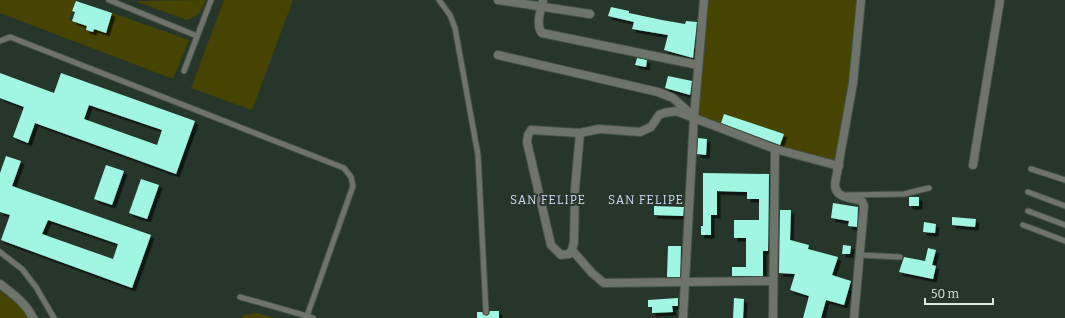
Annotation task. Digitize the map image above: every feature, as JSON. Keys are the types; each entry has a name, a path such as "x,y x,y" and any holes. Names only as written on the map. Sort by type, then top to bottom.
{"street":[{"path":"498,0 542,3 590,14"},
{"path":"683,318 694,117 704,0"},
{"path":"854,318 864,203 860,200 843,196 837,192 835,187 853,83 861,0"},
{"path":"973,165 1000,0"},
{"path":"542,3 539,29 548,36 698,65"},
{"path":"498,55 658,92 673,98 694,117"},
{"path":"580,133 572,250 569,254 561,255 550,245 527,142 528,135 535,129 580,133 599,129 640,132 647,130 659,115 668,111 676,111 775,149 839,166"},
{"path":"773,318 775,149"},
{"path":"572,250 592,273 604,283 773,281"},
{"path":"0,284 27,307 33,318"}],"lane":[{"path":"109,0 197,36"},
{"path":"184,71 211,0"},
{"path":"439,0 450,15 456,28 478,155 486,312"},
{"path":"0,41 10,37 344,168 351,177 353,186 306,316"},
{"path":"1031,169 1065,180"},
{"path":"843,196 851,194 904,194 929,188"},
{"path":"1028,192 1065,206"},
{"path":"1028,211 1065,225"},
{"path":"1023,225 1065,241"},
{"path":"0,252 22,269 36,287 54,318"},
{"path":"860,255 900,256"},
{"path":"240,297 312,318"}],"shaded area":[{"path":"0,0 76,0 69,20 87,26 86,30 93,32 94,29 106,33 112,13 189,40 173,79 0,13"},
{"path":"206,0 199,13 187,20 135,1"},
{"path":"224,0 293,0 252,110 191,88"},
{"path":"705,0 859,0 854,58 838,161 819,159 695,117"},
{"path":"0,289 21,306 27,318 0,318"},
{"path":"257,313 274,318 242,318 243,315"}],"building":[{"path":"76,1 112,13 106,33 94,29 93,32 86,30 87,26 72,21 75,12 72,11"},
{"path":"611,7 629,11 629,13 662,20 685,24 686,21 697,22 693,58 664,50 668,35 632,29 634,22 608,16"},
{"path":"637,58 647,60 646,67 635,65"},
{"path":"0,73 54,93 61,73 195,121 176,174 35,123 28,143 13,137 24,107 0,98","holes":["89,105 162,130 157,145 84,119"]},
{"path":"668,76 692,81 690,95 665,88"},
{"path":"724,114 784,134 780,145 721,123"},
{"path":"698,138 707,139 706,155 697,154"},
{"path":"6,156 21,161 12,186 151,235 132,288 1,240 10,215 0,212 0,173","holes":["48,220 118,244 113,259 42,234"]},
{"path":"106,165 124,171 112,205 94,199"},
{"path":"703,173 769,174 768,251 763,251 763,276 732,276 732,267 746,267 746,238 734,238 734,220 759,220 759,199 747,199 747,192 717,191 717,215 711,215 711,235 701,235 701,226 703,226"},
{"path":"141,179 159,185 147,219 129,213"},
{"path":"909,197 919,197 919,206 909,206"},
{"path":"833,203 858,207 857,227 848,226 849,221 831,218"},
{"path":"654,206 684,207 683,216 654,215"},
{"path":"780,210 791,210 790,240 809,245 808,249 838,257 832,275 851,281 844,305 826,300 821,318 803,318 809,296 790,290 795,274 779,273"},
{"path":"952,217 976,219 975,227 952,225"},
{"path":"924,222 936,224 935,233 923,232"},
{"path":"843,245 851,246 850,254 842,254"},
{"path":"668,246 681,246 680,277 667,277"},
{"path":"928,248 936,250 932,265 936,266 933,279 899,272 904,257 925,261"},
{"path":"678,298 678,306 672,306 673,312 652,313 652,307 648,307 648,300"},
{"path":"734,298 744,299 743,318 733,318"},
{"path":"490,311 499,311 499,318 477,318 477,312 482,312 487,316"}],"district":[{"name":"SAN FELIPE","path":"548,200"},
{"name":"SAN FELIPE","path":"646,200"}]}
